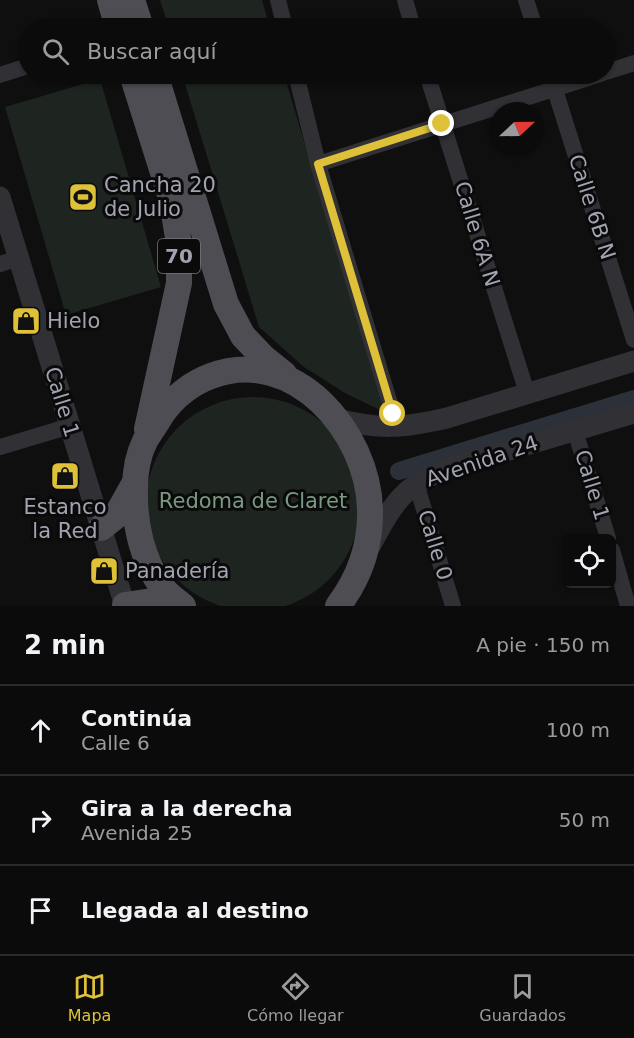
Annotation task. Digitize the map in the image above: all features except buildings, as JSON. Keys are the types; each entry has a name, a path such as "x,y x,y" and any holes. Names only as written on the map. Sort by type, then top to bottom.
{"main road":[{"path":"110,0 115,18"},
{"path":"132,0 138,18"},
{"name":"70","path":"135,84 172,201 179,244 179,283 139,460 134,503 144,552 153,573 164,589 178,602"},
{"name":"70","path":"158,84 226,304 243,336 264,358 323,403 337,419 354,446 360,461 367,484 370,508 369,532 364,556 345,600"},
{"name":"70","path":"144,442 180,393 202,379 241,369 289,378"},
{"path":"101,528 116,516 135,482"},
{"path":"124,606 178,602"}],"street":[{"path":"278,0 282,18"},
{"path":"405,0 410,18"},
{"path":"526,0 532,18"},
{"path":"616,69 634,63"},
{"path":"0,75 18,69"},
{"path":"298,84 318,164 397,427"},
{"name":"Calle 6A N","path":"430,84 527,393"},
{"path":"318,164 442,124 544,84"},
{"name":"Calle 6B N","path":"553,84 634,340"},
{"name":"Calle 1","path":"0,197 9,261 70,426 124,606"},
{"path":"337,419 378,427 422,424 634,361"},
{"name":"Avenida 24","path":"364,556 391,509 402,494 416,483 451,467 634,413"},
{"path":"0,447 70,426"},
{"name":"Calle 1","path":"575,430 607,534"},
{"name":"Calle 0","path":"416,483 453,606"},
{"path":"616,564 628,606"}],"green space":[{"path":"160,0 262,0 267,18 166,18"},
{"name":"Cancha 20 de Julio","path":"83,84 101,84 161,287 66,315 5,107"},
{"path":"185,84 287,84 384,412 345,393 304,367 259,327"},
{"name":"Redoma de Claret","path":"253,397 274,399 294,405 321,421 336,436 352,463 359,494 358,525 352,545 336,572 312,593 284,606 222,606 194,593 170,572 154,545 148,525 146,504 148,483 154,463 170,436 194,415 212,405 232,399"}],"waterway":[{"path":"399,471 634,399"}],"place":[{"name":"Cancha 20 de Julio","path":"83,197"},
{"name":"Hielo","path":"26,321"},
{"name":"Estanco la Red","path":"65,476"},
{"name":"Panadería","path":"104,571"}],"route":[{"path":"393,414 318,164 442,124"}]}
